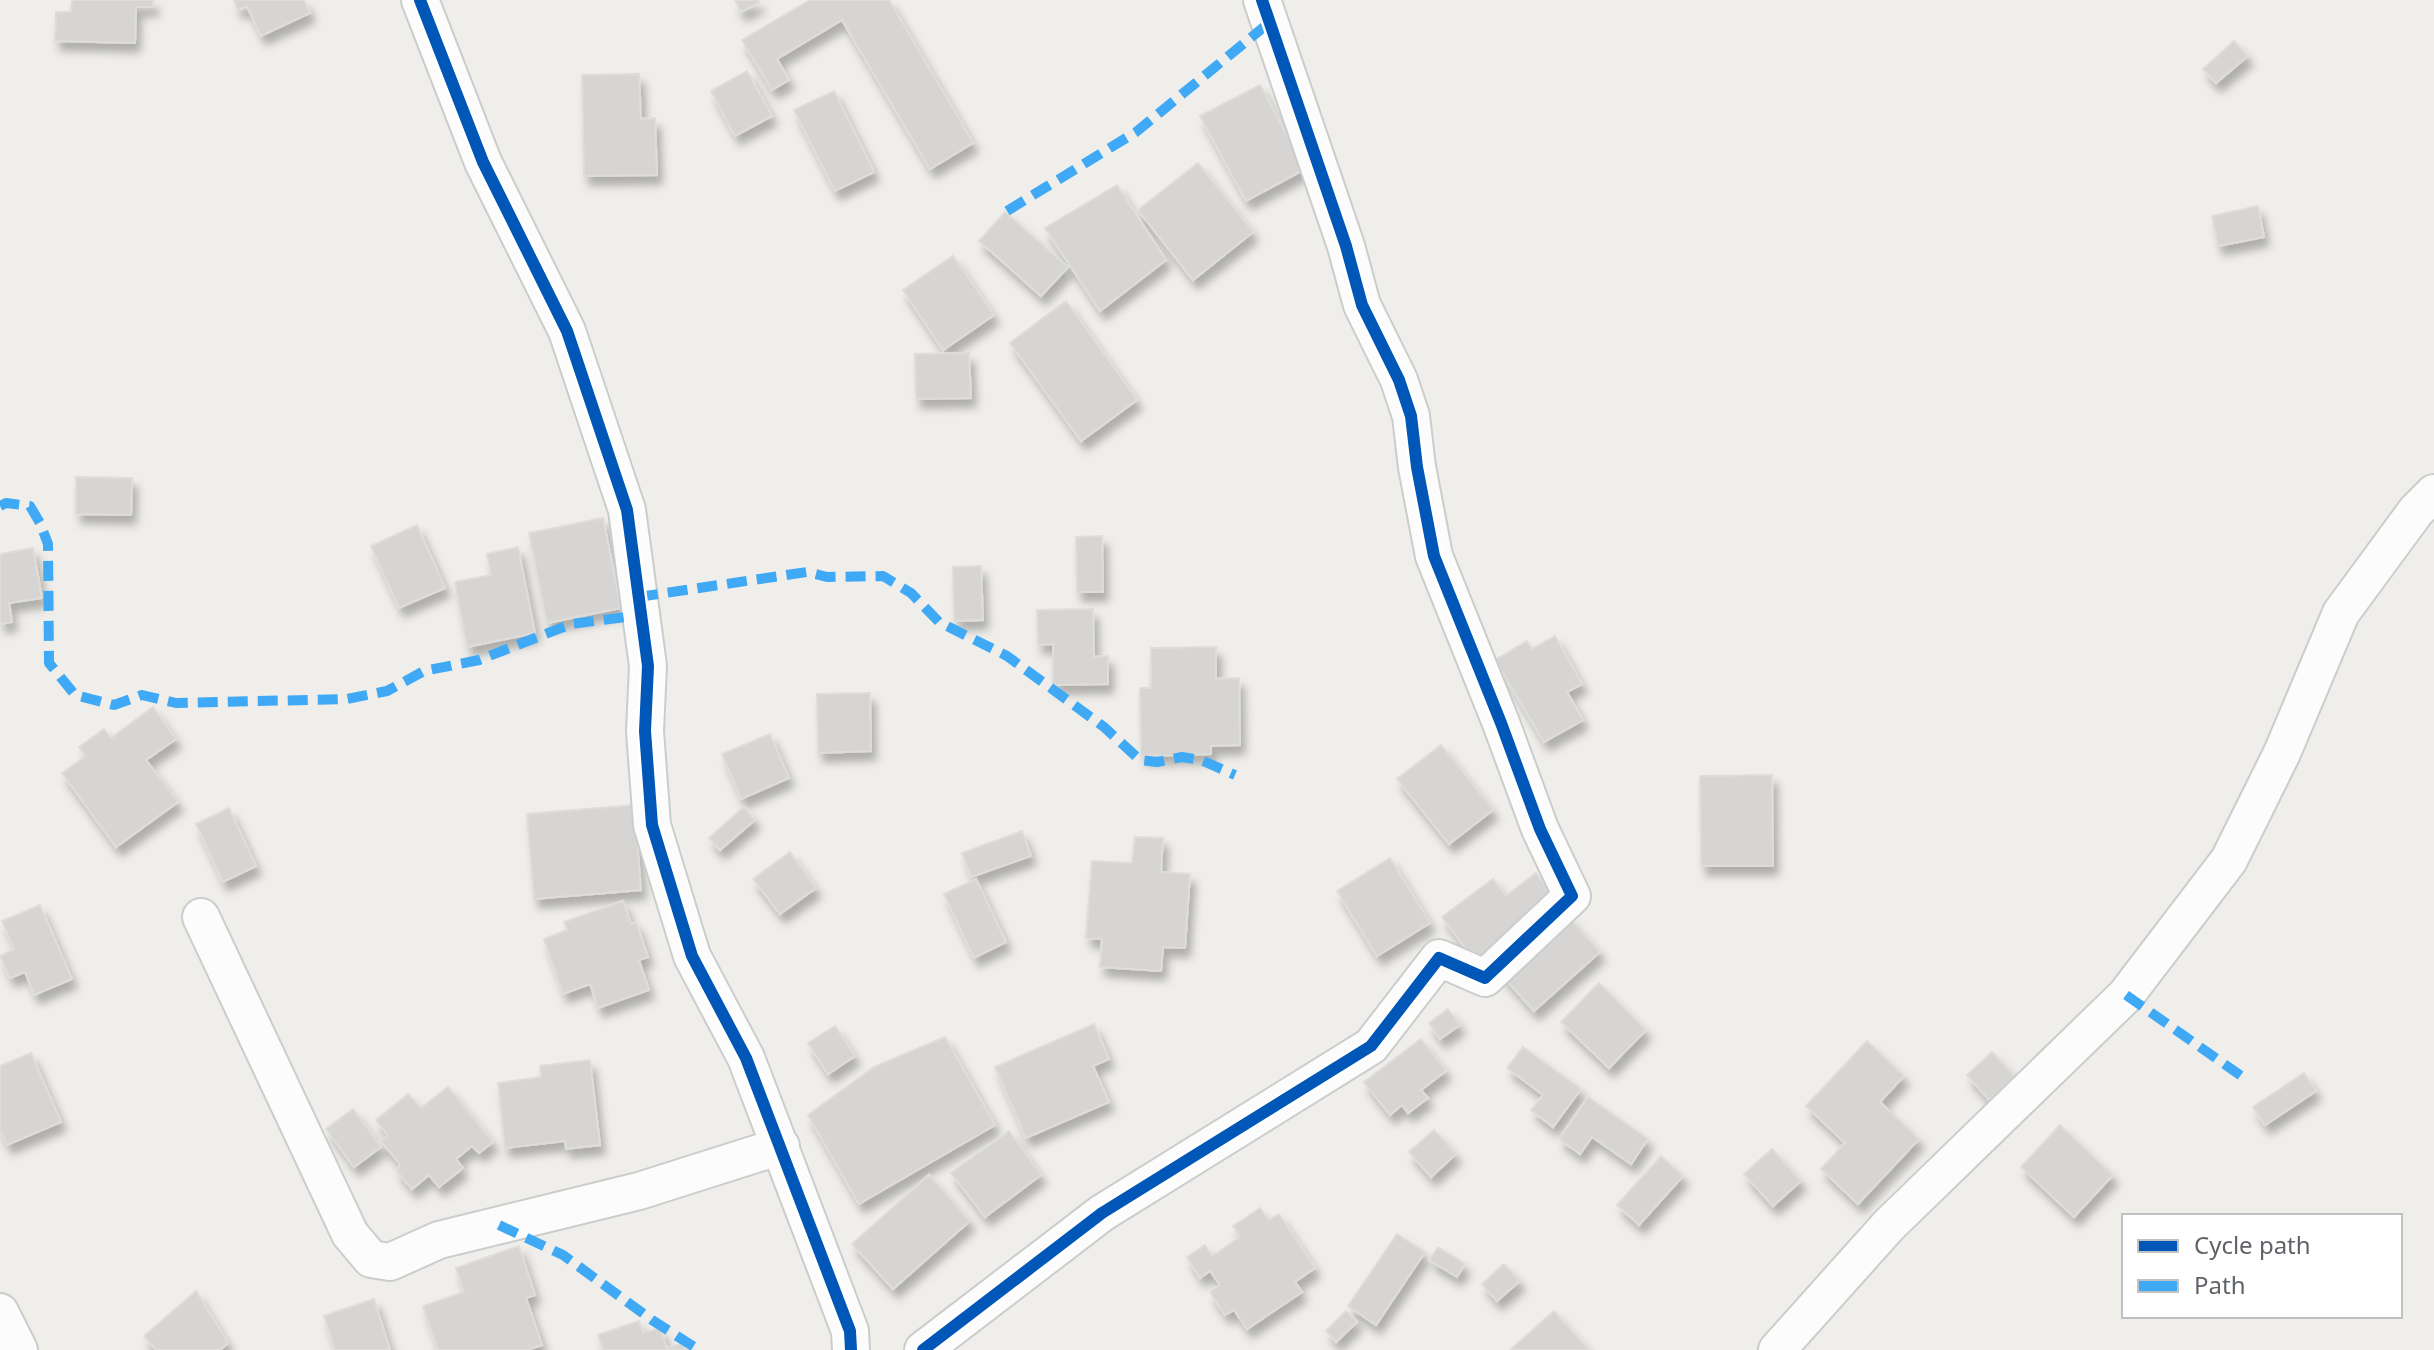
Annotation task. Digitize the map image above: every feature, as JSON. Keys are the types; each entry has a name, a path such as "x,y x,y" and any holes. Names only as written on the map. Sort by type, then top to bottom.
{"street":[{"path":"420,0 483,162 567,331 627,510 648,666 645,731 652,825 692,956 746,1058 850,1331 851,1350"},
{"path":"923,1350 1102,1213 1371,1046 1439,958 1485,978 1572,896 1540,829 1434,556 1411,416 1399,380 1362,305 1346,246 1262,0"},
{"path":"1777,1350 1889,1225 2126,995 2229,860 2282,753 2341,613 2416,511 2434,493"},
{"path":"201,917 350,1234 371,1259 390,1262 439,1240 639,1191 781,1146"},
{"path":"0,1312 19,1350"}],"building":[{"path":"72,0 153,0 153,7 136,7 135,43 55,41 56,12 71,12"},
{"path":"234,0 304,0 310,13 261,36 247,6 238,10"},
{"path":"735,0 758,0 759,3 741,12"},
{"path":"810,0 889,0 973,143 930,169 842,20 777,59 789,80 772,90 742,40"},
{"path":"2234,41 2248,56 2216,83 2203,69"},
{"path":"747,71 772,116 735,136 711,91"},
{"path":"639,74 641,119 655,118 657,175 584,176 582,75"},
{"path":"1260,85 1305,169 1246,201 1200,116"},
{"path":"834,91 874,172 835,191 794,110"},
{"path":"1198,163 1253,232 1193,280 1138,210"},
{"path":"1117,185 1166,260 1100,311 1045,228"},
{"path":"2258,206 2264,237 2218,246 2212,216"},
{"path":"1005,212 1068,267 1041,296 979,241"},
{"path":"953,256 994,315 943,350 903,290"},
{"path":"1066,301 1137,400 1081,441 1010,343"},
{"path":"969,353 971,398 916,399 915,354"},
{"path":"76,477 132,478 131,515 76,514"},
{"path":"603,518 621,608 547,623 529,533"},
{"path":"417,525 445,588 399,608 371,546"},
{"path":"1102,536 1103,592 1077,592 1076,537"},
{"path":"518,547 535,633 467,647 455,582 491,575 487,554"},
{"path":"33,548 42,598 9,603 12,622 0,624 0,554"},
{"path":"981,566 983,620 954,621 953,567"},
{"path":"1093,609 1094,657 1108,656 1108,684 1053,685 1053,644 1038,645 1037,610"},
{"path":"1555,636 1582,684 1567,692 1583,720 1544,742 1495,660 1527,641 1532,649"},
{"path":"1216,647 1216,679 1239,678 1240,745 1211,746 1211,754 1141,756 1140,688 1151,688 1151,648"},
{"path":"870,693 871,751 818,753 817,694"},
{"path":"153,707 176,739 146,760 178,802 116,847 62,773 86,756 79,747 104,729 111,738"},
{"path":"770,734 789,778 741,799 722,754"},
{"path":"1441,745 1493,810 1449,844 1397,779"},
{"path":"1772,775 1773,866 1701,866 1700,776"},
{"path":"634,805 641,890 534,899 527,814"},
{"path":"744,807 755,820 720,850 709,838"},
{"path":"229,808 256,866 223,882 196,824"},
{"path":"1022,831 1031,856 971,877 962,853"},
{"path":"1135,837 1163,838 1161,872 1190,874 1185,948 1163,947 1161,971 1100,967 1102,939 1086,938 1092,861 1132,863"},
{"path":"790,852 816,888 780,914 753,879"},
{"path":"1390,858 1430,923 1377,956 1337,891"},
{"path":"1536,873 1560,905 1479,966 1442,917 1493,879 1506,896"},
{"path":"976,879 1006,942 974,958 944,894"},
{"path":"623,901 631,924 636,922 648,957 639,960 649,990 598,1008 590,984 563,994 544,939 567,930 564,922"},
{"path":"40,905 72,979 34,995 25,972 10,978 0,956 14,949 2,921"},
{"path":"1565,913 1600,952 1534,1011 1499,972"},
{"path":"1599,983 1646,1030 1609,1068 1561,1022"},
{"path":"1448,1009 1460,1025 1440,1039 1429,1023"},
{"path":"1094,1024 1109,1059 1093,1066 1109,1102 1026,1138 995,1067"},
{"path":"835,1026 855,1056 828,1074 808,1043"},
{"path":"945,1037 995,1125 859,1204 808,1115 874,1067"},
{"path":"1421,1039 1446,1071 1421,1090 1428,1098 1408,1113 1402,1105 1390,1115 1364,1082"},
{"path":"1867,1041 1904,1076 1880,1102 1919,1139 1858,1204 1821,1169 1845,1143 1806,1106"},
{"path":"1523,1047 1581,1089 1553,1127 1531,1110 1543,1095 1507,1068"},
{"path":"1992,1052 2015,1077 1989,1100 1967,1075"},
{"path":"31,1053 61,1122 7,1145 0,1134 0,1066"},
{"path":"590,1060 600,1145 566,1149 565,1141 505,1148 498,1083 541,1077 540,1066"},
{"path":"2304,1073 2316,1091 2265,1125 2253,1107"},
{"path":"448,1087 493,1142 479,1153 472,1146 456,1159 463,1168 439,1187 429,1175 412,1189 397,1171 400,1164 381,1141 388,1136 376,1120 408,1094 421,1108"},
{"path":"1588,1097 1648,1139 1631,1164 1592,1137 1580,1154 1559,1139"},
{"path":"353,1109 381,1147 354,1167 326,1129"},
{"path":"2060,1125 2113,1175 2074,1217 2021,1167"},
{"path":"1434,1130 1456,1154 1431,1177 1409,1152"},
{"path":"1009,1131 1041,1175 985,1217 951,1173"},
{"path":"1772,1149 1801,1181 1773,1206 1744,1174"},
{"path":"1661,1156 1683,1176 1639,1225 1617,1205"},
{"path":"929,1175 970,1221 893,1289 852,1244"},
{"path":"1260,1208 1269,1220 1279,1214 1315,1268 1295,1282 1302,1292 1247,1329 1234,1310 1225,1315 1210,1292 1220,1285 1210,1271 1200,1278 1187,1257 1205,1245 1212,1256 1240,1237 1233,1226"},
{"path":"1397,1234 1425,1252 1376,1325 1348,1306"},
{"path":"519,1246 535,1295 526,1298 542,1345 527,1350 438,1350 423,1306 464,1292 456,1268"},
{"path":"1438,1247 1465,1264 1457,1277 1429,1260"},
{"path":"1504,1264 1520,1281 1497,1301 1482,1284"},
{"path":"196,1291 228,1343 220,1350 156,1350 144,1336"},
{"path":"374,1299 390,1350 335,1350 324,1316"},
{"path":"1346,1311 1357,1322 1336,1342 1326,1331"},
{"path":"1554,1311 1589,1350 1510,1350"},
{"path":"639,1321 643,1333 660,1328 667,1348 683,1343 685,1350 603,1350 598,1335"}],"marked path":[{"path":"1007,211 1136,132 1270,22"},
{"path":"0,506 6,503 30,506 48,544 49,663 75,695 114,705 142,695 176,703 347,699 387,691 424,671 479,660 571,624 642,615"},
{"path":"638,597 807,572 827,577 883,576 911,593 939,622 1007,656 1104,727 1140,760 1157,762 1182,757 1201,760 1235,775"},
{"path":"2126,995 2247,1080"},
{"path":"499,1225 563,1255 699,1350"}],"cycle path":[{"path":"420,0 483,162 567,331 627,510 648,666 645,731 652,825 692,956 746,1058 850,1331 851,1350"},
{"path":"923,1350 1102,1213 1371,1046 1439,958 1485,978 1572,896 1540,829 1434,556 1411,416 1399,380 1362,305 1346,246 1262,0"}]}
